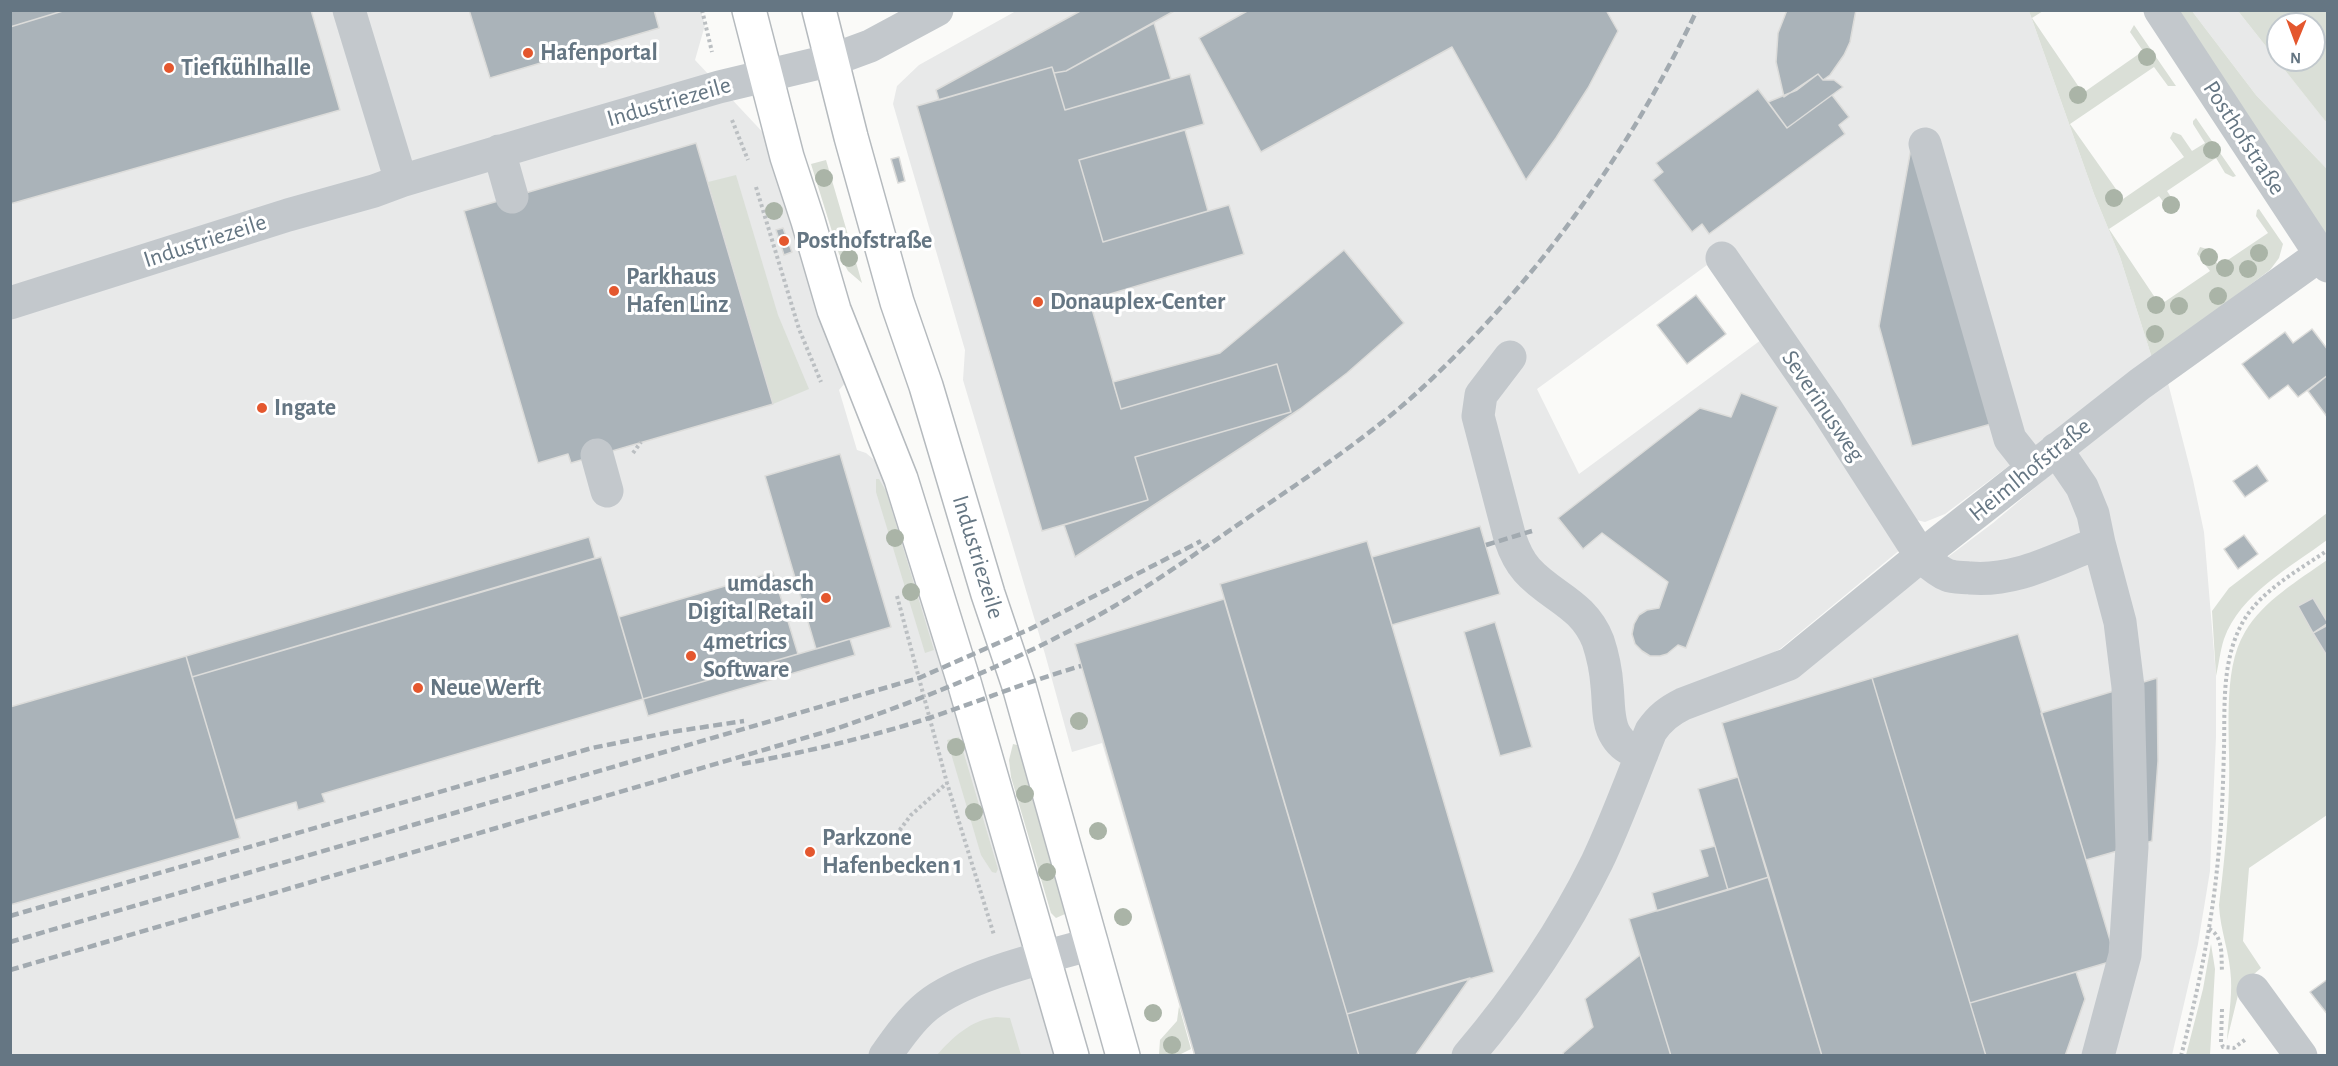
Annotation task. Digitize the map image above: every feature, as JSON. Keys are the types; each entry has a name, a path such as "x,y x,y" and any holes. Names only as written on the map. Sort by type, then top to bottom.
{"main road":[{"name":"Industriezeile","path":"750,10 786,157 808,221 834,310 902,479 964,682 1072,1056"},
{"name":"Industriezeile","path":"819,10 897,302 926,386 988,594 1019,686 1123,1056"}],"street":[{"path":"349,10 401,181"},
{"name":"Industriezeile","path":"10,303 499,151 765,75 832,60 870,46 937,10"},
{"name":"Posthofstraße","path":"2160,10 2324,261"},
{"path":"1925,144 2010,439 2044,459 2082,487 2093,514 2120,622 2128,687 2132,847 2125,955 2098,1056"},
{"path":"499,151 512,197"},
{"name":"Severinusweg","path":"1722,258 1827,410 1921,556"},
{"name":"Heimlhofstraße","path":"1468,1056 1516,994 1578,898 1618,815 1651,731 1658,721 1668,712 1789,664 1921,556 2140,384 2324,261"},
{"path":"1510,357 1481,395 1478,416 1510,538 1517,556 1527,571 1579,611 1590,626 1604,662 1610,719 1614,734 1622,745 1642,754"},
{"path":"597,455 608,491"},
{"path":"1921,556 1949,576 1989,580 2034,570 2099,543"},
{"path":"896,1050 927,1006 967,983 1092,944"},
{"path":"2253,990 2301,1056"}],"path":[{"path":"2181,1056 2192,1016 2214,899 2223,785 2225,678 2231,652 2244,620 2262,599 2328,550"},
{"path":"894,588 947,783 978,879 1004,971"},
{"path":"896,835 911,815 947,783"}],"shaded area":[{"path":"10,11 701,11 705,25 695,60 800,172 852,375 839,390 857,450 866,453 885,469 1057,1055 11,1055"},
{"path":"1016,11 2029,11 2094,194 2120,257 2152,358 1945,514 1925,522 1912,519 1901,549 1780,649 1762,659 1785,680 1993,523 2120,416 2168,383 2204,532 2216,676 2216,737 2210,871 2198,944 2172,1055 1194,1055 1102,743 1072,752 963,380 965,350 893,104 897,86 919,65","holes":["1729,249 1761,340 1579,474 1537,389"]},
{"path":"2029,11 2043,11 2032,18 2083,93 2143,51 2130,32 2134,25 2176,86 2168,86 2154,67 2070,124 2123,199 2184,157 2170,138 2173,132 2181,135 2192,151 2205,143 2193,124 2196,118 2236,176 2225,173 2216,158 2167,191 2179,209 2172,214 2159,196 2109,229 2160,305 2210,271 2197,254 2200,247 2207,249 2219,266 2268,233 2256,216 2259,209 2283,244 2279,258 2270,270 2152,358 2120,257 2094,194"},
{"path":"2177,11 2192,11 2256,95 2327,169 2327,239"},
{"path":"2192,11 2238,11 2266,46 2266,72 2286,72 2327,123 2327,169 2256,95"},
{"path":"2238,11 2327,11 2327,123 2286,72 2326,72 2326,12 2266,12 2266,46"},
{"path":"826,160 862,283 848,271 839,254 811,164"},
{"path":"736,175 778,315 809,389 773,404 708,182"},
{"path":"876,479 879,479 886,491 934,650 925,653 876,492"},
{"path":"2327,513 2327,540 2268,583 2242,608 2224,639 2216,676 2212,611 2229,588"},
{"path":"2327,560 2327,815 2249,868 2243,941 2261,968 2246,981 2239,991 2227,1040 2231,979 2219,905 2228,815 2229,706 2233,666 2245,632 2261,610"},
{"path":"959,737 998,869 996,873 992,872 981,855 947,740"},
{"path":"1013,744 1017,745 1019,750 1064,904 1065,914 1056,918 1051,913 1011,777 1009,760"},
{"path":"2211,944 2215,969 2210,1055 2186,1055 2203,989"},
{"path":"1179,1006 1191,1049 1179,1055 1159,1055 1160,1040 1177,1021"},
{"path":"996,1017 1010,1018 1021,1055 937,1055 963,1030 978,1022"}],"building":[{"path":"10,10 66,10 10,27"},
{"name":"Tiefkühlhalle","path":"66,10 311,10 340,110 10,204 10,27"},
{"name":"Hafenportal","path":"469,10 654,10 659,28 490,78"},
{"path":"1082,10 1176,10 1066,71 1054,73 1052,67 939,100 936,90"},
{"path":"1249,10 1606,10 1618,31 1588,88 1526,180 1452,47 1261,152 1199,38"},
{"path":"1787,10 1856,10 1850,42 1830,75 1823,80 1818,74 1784,97 1776,62 1778,33"},
{"path":"1154,23 1171,79 1065,110 1054,73 1066,71"},
{"name":"Donauplex-Center","path":"1052,67 1065,110 1190,74 1204,124 1079,160 1103,242 1229,205 1244,254 1100,297 1102,306 1092,309 1121,409 1277,364 1291,412 1135,457 1148,500 1042,531 917,106"},
{"path":"1818,74 1823,80 1834,80 1843,87 1787,128 1768,102 1797,90"},
{"path":"1758,89 1787,128 1832,95 1849,117 1839,125 1845,134 1709,234 1702,224 1692,232 1653,180 1663,172 1656,163"},
{"path":"1185,130 1208,211 1103,242 1079,160"},
{"name":"Parkhaus Hafen Linz","path":"696,143 773,404 571,463 568,454 538,463 464,211"},
{"path":"1912,143 1991,424 1912,446 1879,326"},
{"name":"Posthofstraße","path":"899,157 905,181 898,183 891,159"},
{"name":"Posthofstraße","path":"783,228 792,252 784,255 776,230"},
{"path":"1344,250 1404,323 1347,373 1300,409 1075,557 1064,525 1148,500 1135,457 1291,412 1277,364 1121,409 1113,382 1220,353"},
{"path":"1696,295 1726,334 1687,364 1657,325"},
{"path":"2312,329 2328,350 2328,375 2298,397 2288,385 2269,399 2242,364 2285,332 2293,343"},
{"path":"2328,375 2328,418 2308,391"},
{"path":"1741,393 1778,407 1686,648 1678,645 1667,654 1650,656 1635,644 1632,634 1634,624 1639,615 1647,610 1659,608 1668,582 1602,533 1583,549 1558,518 1700,408 1731,417"},
{"path":"840,454 891,627 816,649 765,476"},
{"path":"2257,465 2268,481 2245,497 2233,481"},
{"path":"1480,526 1500,594 1392,625 1372,557"},
{"path":"2244,535 2258,554 2238,569 2224,549"},
{"path":"589,537 595,558 192,677 186,656"},
{"path":"1367,541 1494,972 1347,1014 1220,584"},
{"name":"Neue Werft","path":"601,557 643,699 322,794 325,802 298,810 296,802 235,820 192,677"},
{"path":"773,572 798,654 643,699 619,617"},
{"path":"2313,598 2328,623 2313,633 2298,606"},
{"path":"1224,599 1359,1056 1195,1056 1075,644"},
{"path":"1495,622 1532,747 1500,756 1464,632"},
{"path":"2328,625 2328,655 2327,656 2313,633"},
{"path":"2018,634 2116,960 1970,1003 1872,678"},
{"path":"850,639 855,655 648,716 643,699"},
{"path":"186,656 240,838 10,905 10,707"},
{"path":"1872,678 1986,1056 1822,1056 1722,723"},
{"path":"2157,678 2158,761 2152,841 2086,860 2041,713"},
{"path":"1738,777 1769,877 1728,890 1698,789"},
{"path":"1715,846 1728,890 1657,911 1652,893 1708,876 1700,850"},
{"path":"1769,877 1822,1056 1671,1056 1629,919"},
{"path":"1640,955 1671,1056 1564,1056 1563,1053 1593,1027 1585,999"},
{"path":"2076,972 2085,999 2065,1056 1986,1056 1970,1003"},
{"path":"1470,978 1415,1056 1359,1056 1347,1014"},
{"path":"2328,979 2328,1015 2310,992"}],"railway":[{"path":"10,970 832,730 898,707 994,667 1108,610 1190,558 1359,440 1401,407 1463,348 1504,304 1577,213 1642,114 1697,10"},
{"path":"1486,545 1532,531"},
{"path":"10,942 919,678 1030,629 1201,541"},
{"path":"742,764 836,744 906,725 1081,666"},
{"path":"10,916 592,748 671,732 744,721"}],"place":[{"name":"Hafenportal","path":"528,53"},
{"name":"Tiefkühlhalle","path":"169,68"},
{"name":"Posthofstraße","path":"784,241"},
{"name":"Parkhaus Hafen Linz","path":"614,291"},
{"name":"Donauplex-Center","path":"1038,302"},
{"name":"Ingate","path":"262,408"},
{"name":"umdasch Digital Retail","path":"826,598"},
{"name":"4metrics Software","path":"691,656"},
{"name":"Neue Werft","path":"418,688"},
{"name":"Parkzone Hafenbecken 1","path":"810,852"}]}
